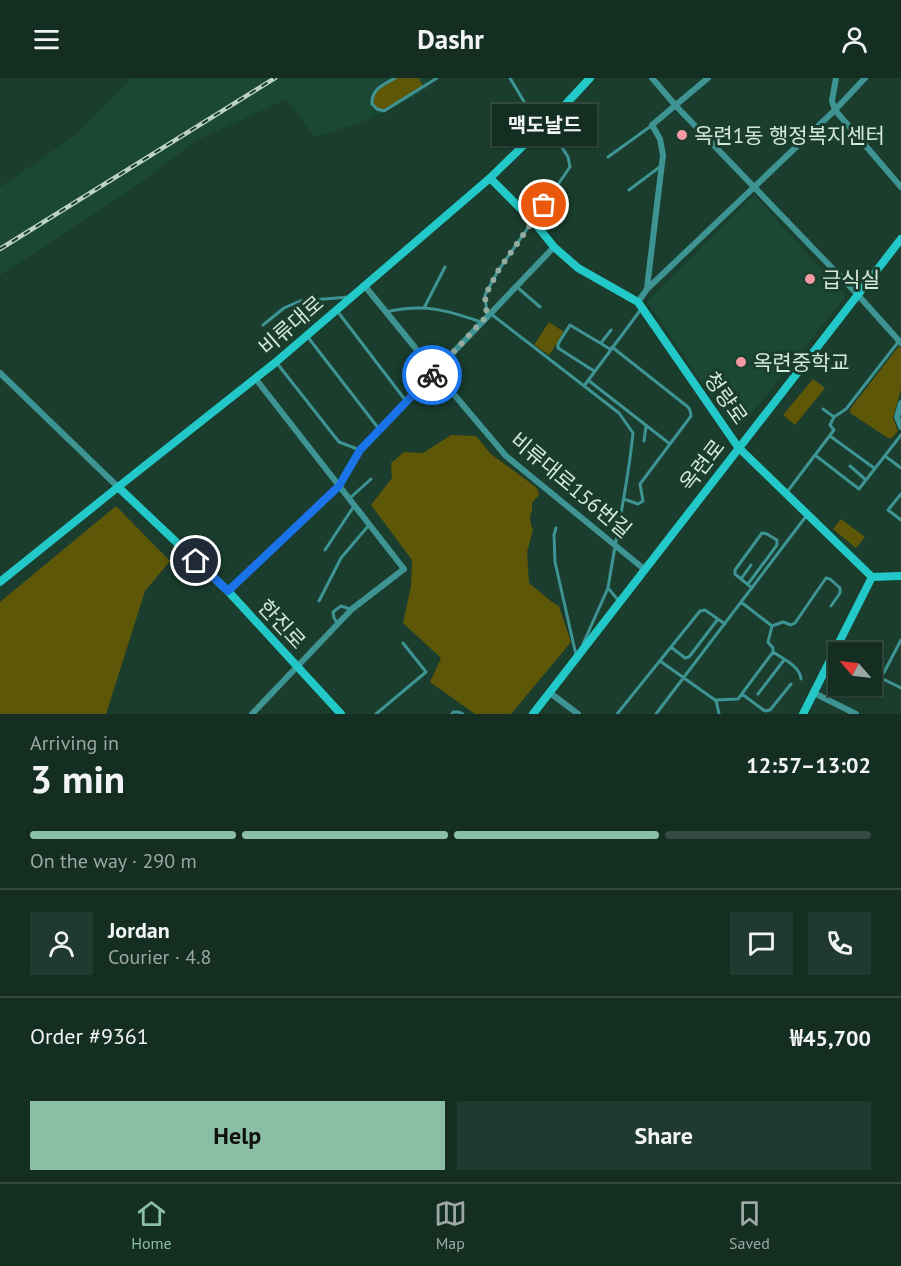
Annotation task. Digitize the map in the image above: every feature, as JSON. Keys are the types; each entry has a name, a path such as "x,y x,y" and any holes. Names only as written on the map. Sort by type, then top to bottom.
{"street":[{"name":"비류대로","path":"0,582 276,362 490,178 590,78"},
{"path":"652,78 900,342"},
{"path":"640,305 647,289 662,165 662,146 652,125 708,78"},
{"path":"836,78 832,101 835,110 901,187"},
{"path":"647,289 835,110 865,78"},
{"name":"청량로","path":"490,178 534,222 554,247 578,268 640,305 738,447 872,577"},
{"name":"옥련로","path":"533,714 901,239"},
{"path":"228,591 339,486 360,450 554,247"},
{"name":"비류대로156번길","path":"364,285 506,456 644,569"},
{"path":"0,373 117,487"},
{"path":"252,714 352,609 404,569 255,378"},
{"path":"901,403 897,417 901,427"},
{"name":"한진로","path":"117,487 228,591 340,714"},
{"path":"803,714 872,577 901,576"},
{"path":"549,692 578,714"},
{"path":"814,693 856,714"}],"lane":[{"path":"395,78 376,90 372,97 372,104 377,109 384,111 437,78"},
{"path":"510,78 543,126 568,157 570,168 498,271 485,296 488,315 619,413 633,433 630,468 614,545 608,588 577,656"},
{"path":"608,157 652,125"},
{"path":"629,190 662,165"},
{"path":"424,308 445,267"},
{"path":"516,286 540,307"},
{"path":"263,325 284,308 300,301 350,297"},
{"path":"584,386 640,305"},
{"path":"386,312 403,308 431,308 480,322"},
{"path":"336,310 406,401"},
{"path":"594,371 558,348 558,344 570,325 611,348 690,410 691,416 640,484 643,501 638,504 624,499"},
{"path":"601,343 611,330"},
{"path":"306,336 380,429"},
{"path":"786,493 834,430 830,425 834,417 846,409 900,342"},
{"path":"276,362 339,442 360,450"},
{"path":"588,380 670,444"},
{"path":"823,409 834,417"},
{"path":"644,441 646,426"},
{"path":"815,455 859,489 901,435"},
{"path":"830,436 875,468"},
{"path":"885,456 901,468"},
{"path":"850,466 866,480"},
{"path":"325,550 351,503 371,479"},
{"path":"901,494 888,510 901,520"},
{"path":"656,714 808,515"},
{"path":"319,601 341,558 369,524"},
{"path":"556,528 555,562 577,656"},
{"path":"748,584 777,546 777,540 767,534 762,533 735,570 735,574 752,588"},
{"path":"741,579 751,565"},
{"path":"772,626 783,622 790,625 795,623 826,578 840,588 840,593 831,606"},
{"path":"608,588 620,601"},
{"path":"741,602 772,626"},
{"path":"338,624 333,612 340,606 352,609"},
{"path":"617,714 700,611 705,610 725,624"},
{"path":"671,647 685,658 689,657 718,619"},
{"path":"772,626 768,642 773,652 798,669 801,679"},
{"path":"901,640 881,678 901,688"},
{"path":"376,714 426,672 403,643"},
{"path":"660,661 716,700 738,699 773,652"},
{"path":"758,694 784,660"},
{"path":"742,693 765,711 770,710 791,684"},
{"path":"716,700 719,714"},
{"path":"452,714 453,712 463,714"}],"shaded area":[{"path":"132,78 424,78 430,88 368,120 315,137 286,99 194,142 135,187 0,275 0,187 76,135"},
{"path":"395,78 419,78 423,87 384,111 377,109 372,104 376,90"},
{"name":"옥련중학교","path":"754,195 846,296 743,424 729,422 647,302"},
{"path":"549,322 564,332 549,355 534,345"},
{"path":"899,346 901,348 901,389 893,418 898,431 892,438 888,438 850,413 850,409"},
{"path":"813,379 825,388 795,425 783,415"},
{"path":"451,435 476,436 491,454 537,488 539,495 532,503 530,516 533,530 527,552 529,583 559,606 571,642 511,714 475,714 430,682 441,658 403,623 411,586 412,560 371,505 392,478 391,463 404,452 423,453"},
{"path":"116,506 170,561 145,591 106,714 0,714 0,602"},
{"path":"841,519 865,537 856,548 833,529"}],"railway":[{"path":"0,249 275,78"}],"way so far":[{"path":"432,375 487,316 485,296 498,271 544,205"}],"place":[{"name":"옥련1동 행정복지센터","path":"682,135"},
{"name":"맥도날드","path":"544,205"},
{"name":"급식실","path":"810,279"},
{"name":"옥련중학교","path":"741,362"}],"route":[{"path":"196,561 228,591 339,486 360,450 432,375"}]}
